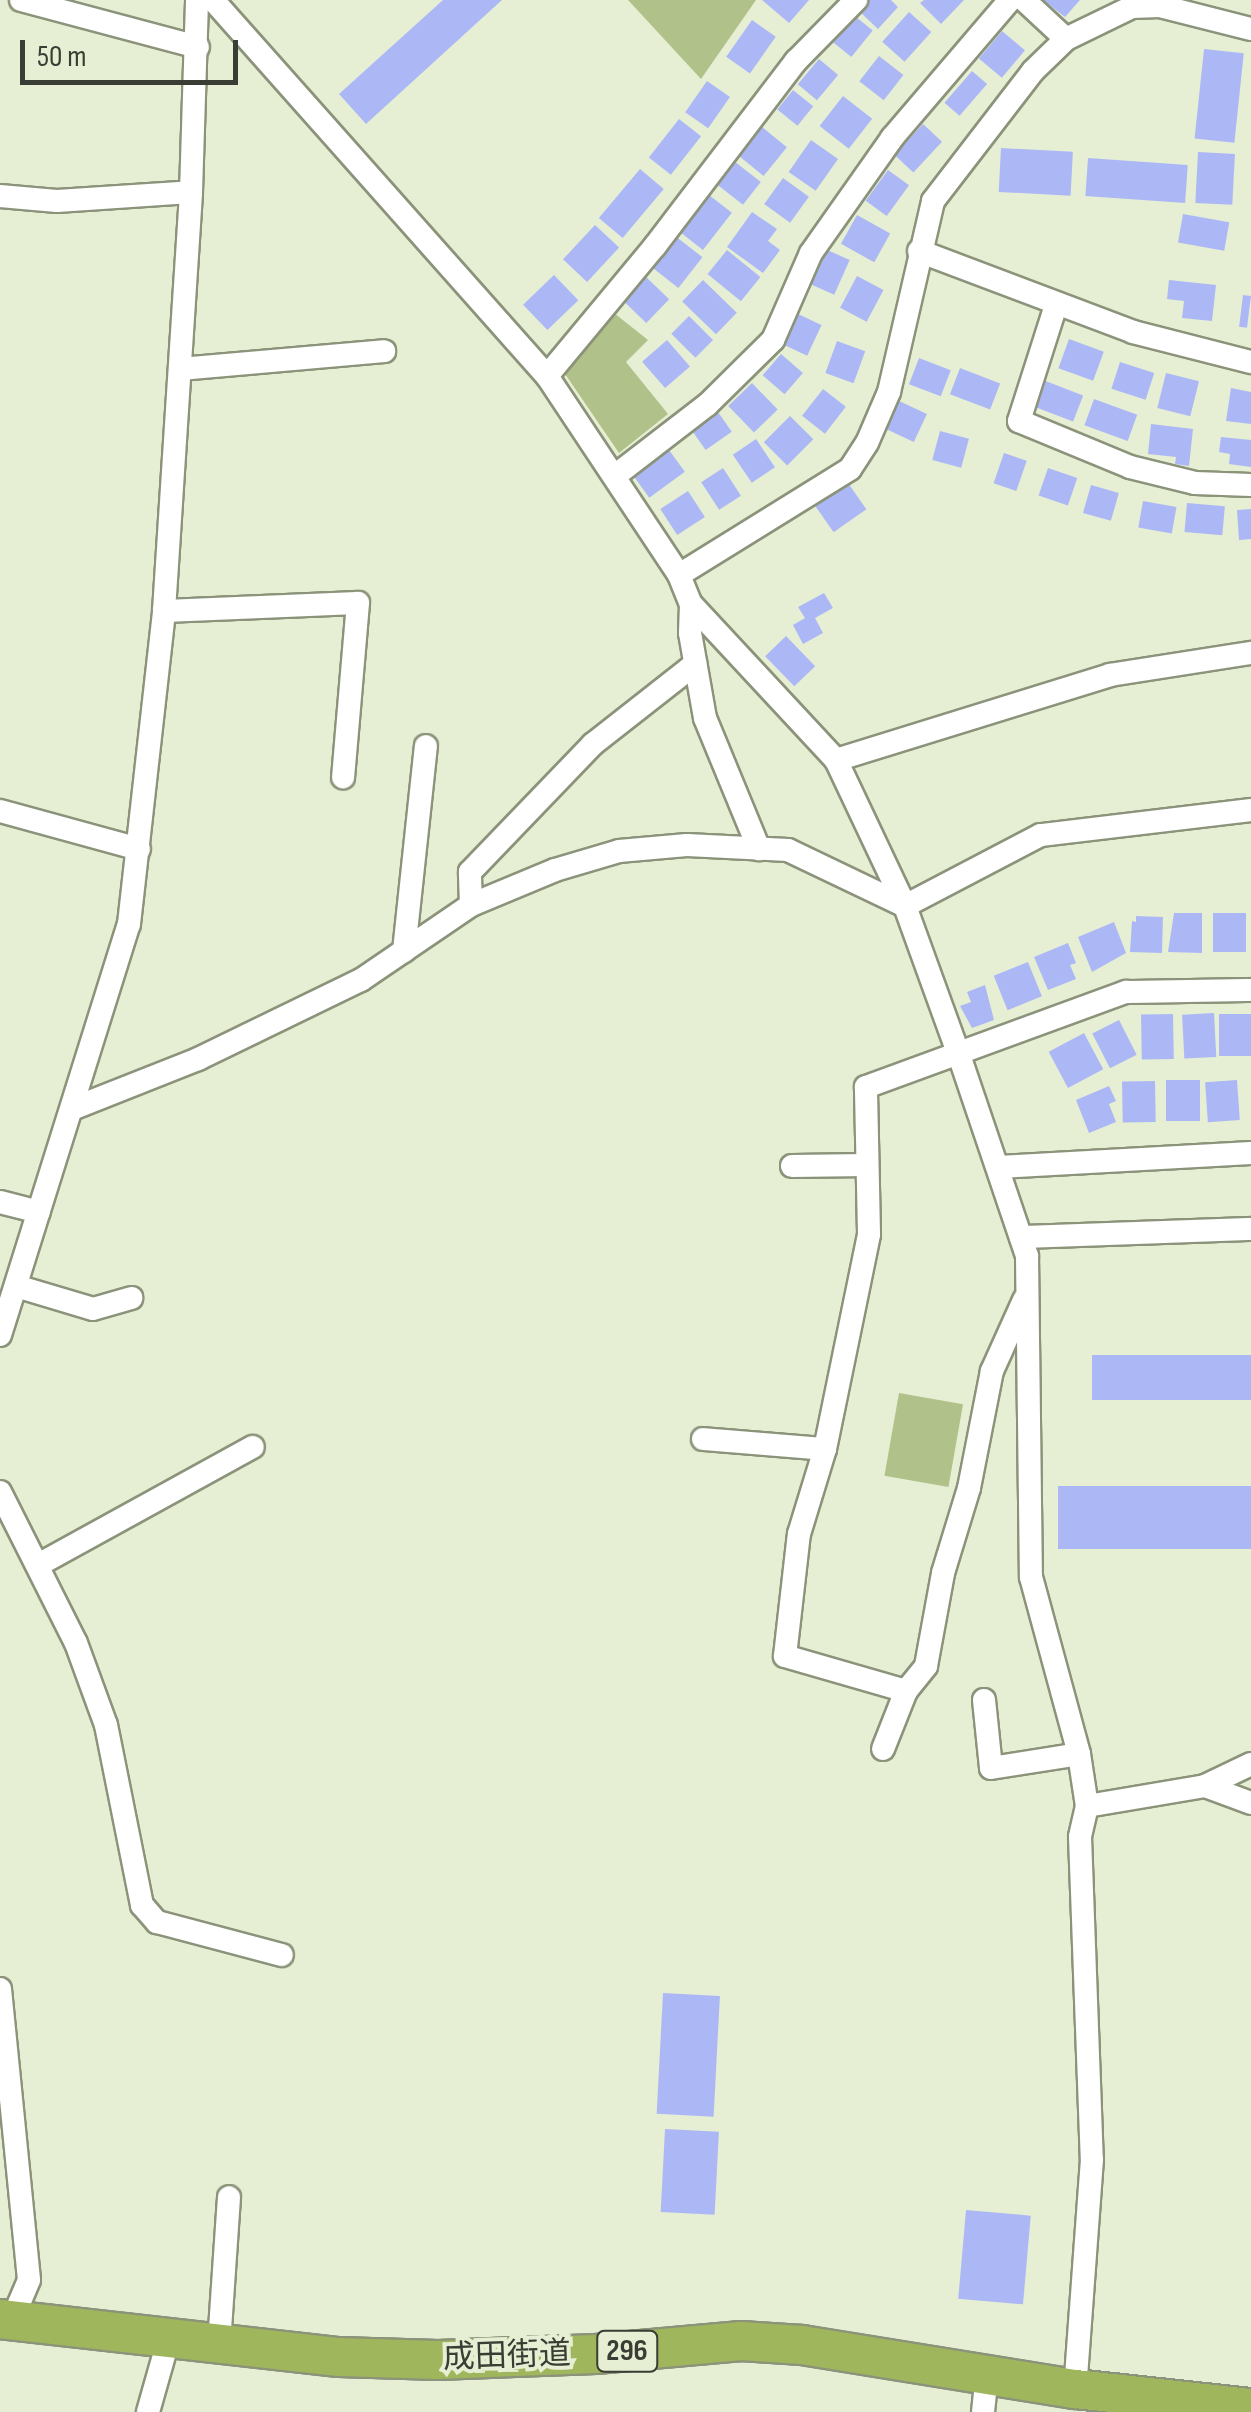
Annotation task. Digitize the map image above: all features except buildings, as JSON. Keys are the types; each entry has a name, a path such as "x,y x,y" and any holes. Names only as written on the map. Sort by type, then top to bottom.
{"highway":[{"name":"成田街道","path":"6,2320 339,2357 438,2360 596,2354 741,2342 802,2345 985,2394 1075,2389 1251,2408"}],"street":[{"path":"21,0 198,47"},
{"path":"0,1335 129,924 140,850 164,611 191,192 197,0"},
{"path":"213,0 547,376 616,475 679,575 692,604 836,760 905,906 1027,1256 1024,1300 1030,1330 1031,1577 1079,1754 1086,1806 1080,1838 1092,2159 1075,2389"},
{"path":"547,376 655,246 796,61 856,0"},
{"path":"616,475 708,405 773,340 811,253 892,138 1010,0"},
{"path":"1024,0 1066,39"},
{"path":"679,575 850,469 868,444 889,392 918,252 933,201 1034,71 1066,39 1132,7 1160,6 1251,29"},
{"path":"0,196 56,201 191,192"},
{"path":"918,252 1178,346 1251,362"},
{"path":"1056,305 1019,421 1130,467 1195,484 1251,486"},
{"path":"180,369 384,350"},
{"path":"164,611 358,604 343,777"},
{"path":"692,604 695,664 704,718 759,849"},
{"path":"836,760 1110,675 1251,653"},
{"path":"471,905 470,872 593,744 695,664"},
{"path":"404,952 426,746"},
{"path":"905,906 1041,835 1251,810"},
{"path":"0,811 140,850"},
{"path":"72,1109 198,1059 360,980 471,905 556,870 619,851 687,846 788,850 905,906"},
{"path":"906,1692 784,1656 799,1534 824,1449 868,1234 866,1087 1126,992 1251,990"},
{"path":"999,1168 1251,1152"},
{"path":"792,1166 867,1166"},
{"path":"0,1202 40,1212"},
{"path":"1020,1237 1251,1229"},
{"path":"16,1286 94,1309 131,1298"},
{"path":"883,1749 906,1692 926,1666 943,1573 970,1488 992,1371 1024,1300"},
{"path":"703,1439 824,1449"},
{"path":"38,1565 253,1447"},
{"path":"0,1492 76,1643 106,1725 142,1905 157,1922 282,1955"},
{"path":"984,1700 990,1768 1079,1754"},
{"path":"1086,1806 1205,1786 1251,1764"},
{"path":"1205,1786 1251,1803"},
{"path":"0,1989 29,2280 6,2320"},
{"path":"219,2344 228,2197"},
{"path":"148,2412 169,2338"}],"green space":[{"path":"628,0 756,0 701,79"},
{"path":"614,313 648,340 626,362 668,414 619,453 563,371"},
{"path":"899,1393 963,1404 948,1487 884,1476"}]}
